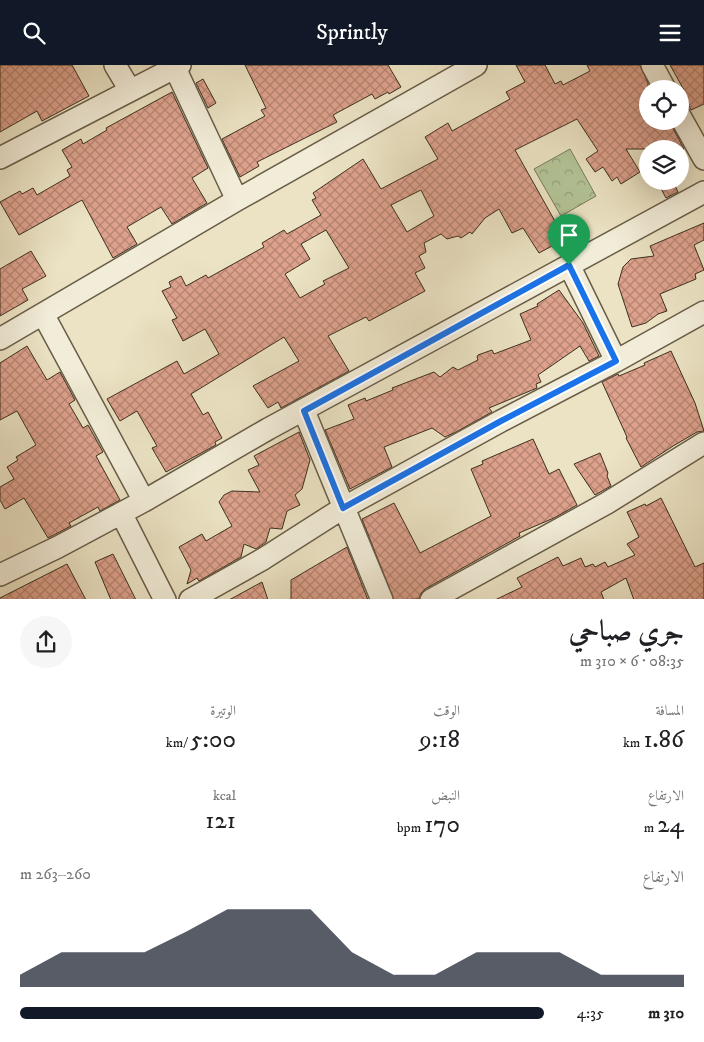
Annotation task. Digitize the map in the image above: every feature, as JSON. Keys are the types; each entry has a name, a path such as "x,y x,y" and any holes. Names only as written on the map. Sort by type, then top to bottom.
{"street":[{"path":"115,65 130,90"},
{"path":"0,339 237,200 476,65"},
{"path":"652,65 660,80"},
{"path":"0,158 178,66 237,200"},
{"path":"688,130 704,159"},
{"path":"0,575 58,547 144,501 268,429 704,192"},
{"path":"569,265 616,361"},
{"path":"190,599 263,559 343,508 704,312"},
{"path":"43,314 144,501"},
{"path":"304,411 382,599"},
{"path":"431,599 607,503 704,443"},
{"path":"121,513 165,599"}],"green space":[{"path":"570,149 596,196 561,216 534,169"}],"building":[{"path":"0,65 72,65 89,96 42,121 37,111 0,132"},
{"path":"245,65 388,65 401,87 375,99 372,94 333,115 337,122 257,162 259,166 240,177 222,139 265,116 261,110 266,108"},
{"path":"516,65 545,65 555,84 561,81 563,85 590,71 587,65 640,65 647,80 639,80 639,130 674,130 679,140 639,140 639,149 626,149 639,173 621,184 617,177 612,181 603,167 595,172 586,159 598,151 577,119 515,150 565,239 539,253 523,228 512,233 499,209 485,218 472,234 470,232 461,238 458,236 447,239 441,234 424,243 426,252 419,256 425,268 415,273 425,291 369,321 366,317 328,336 349,371 281,408 278,402 268,408 253,386 299,361 284,337 191,394 203,415 208,412 222,438 215,442 216,445 166,472 152,448 157,446 137,411 120,421 107,399 177,361 184,374 219,354 205,329 183,341 172,320 177,318 162,291 171,287 169,282 181,276 186,286 206,275 208,278 264,247 262,243 284,230 287,234 321,215 312,200 316,198 313,193 363,159 381,189 438,159 425,137 448,123 452,131 510,99 506,92 525,82","holes":["421,190 434,216 407,232 391,205","326,230 349,268 323,281 325,284 300,298 285,274 310,259 301,244"]},
{"path":"670,65 704,65 704,104 691,110 689,106 689,80 678,80"},
{"path":"203,79 216,103 208,108 196,83"},
{"path":"172,92 208,168 192,178 207,203 172,224 161,207 127,227 137,244 113,258 82,200 19,235 0,202 20,191 22,194 33,188 37,195 70,176 67,170 72,167 62,150 81,139 83,144 107,130 106,128"},
{"path":"662,190 677,190 678,192 666,198"},
{"path":"704,223 704,240 694,245 704,270 695,274 696,279 660,294 667,311 658,314 646,323 632,327 618,284 623,267 631,259 654,256 650,246"},
{"path":"31,251 46,276 22,289 28,300 0,316 0,269"},
{"path":"559,290 583,323 599,356 589,361 580,346 538,375 541,382 536,384 537,388 489,408 492,412 456,432 445,437 432,428 384,447 392,467 350,489 325,430 354,419 348,405 365,398 366,401 393,390 392,388 434,372 440,377 453,367 458,370 478,360 478,355 492,350 494,354 531,340 520,314 538,306 537,304"},
{"path":"27,346 47,380 60,372 75,400 69,404 83,428 88,425 103,452 96,456 120,500 100,511 98,507 69,523 71,526 48,538 24,498 5,509 0,500 0,487 14,479 7,467 18,460 16,457 36,445 17,411 0,420 0,363"},
{"path":"671,351 695,403 704,431 697,432 641,467 626,438 602,382 618,374 619,376 645,365 644,363"},
{"path":"299,432 310,460 302,489 295,495 300,505 287,511 282,529 270,528 266,542 256,549 244,544 241,557 199,581 197,578 187,584 191,570 179,547 202,534 206,541 232,526 219,502 224,495 232,491 260,492 248,470 259,465 254,456"},
{"path":"533,439 549,474 559,469 577,505 554,518 519,533 520,536 425,589 419,599 394,599 362,519 394,503 420,553 491,516 471,469 483,464 482,461"},
{"path":"600,453 611,486 595,495 574,464"},
{"path":"661,498 695,567 704,563 704,599 634,599 626,578 601,592 604,599 497,599 522,587 517,578 558,557 563,566 581,558 585,567 593,564 595,567 605,562 608,567 635,555 627,544 639,537 627,512 645,504 646,506"},
{"path":"347,547 368,599 291,599 291,580"},
{"path":"113,554 136,599 111,599 95,562"},
{"path":"67,564 85,599 0,599"},
{"path":"262,582 268,599 231,599"}],"route":[{"path":"569,265 616,361 501,421 343,508 304,411 569,265"}]}
